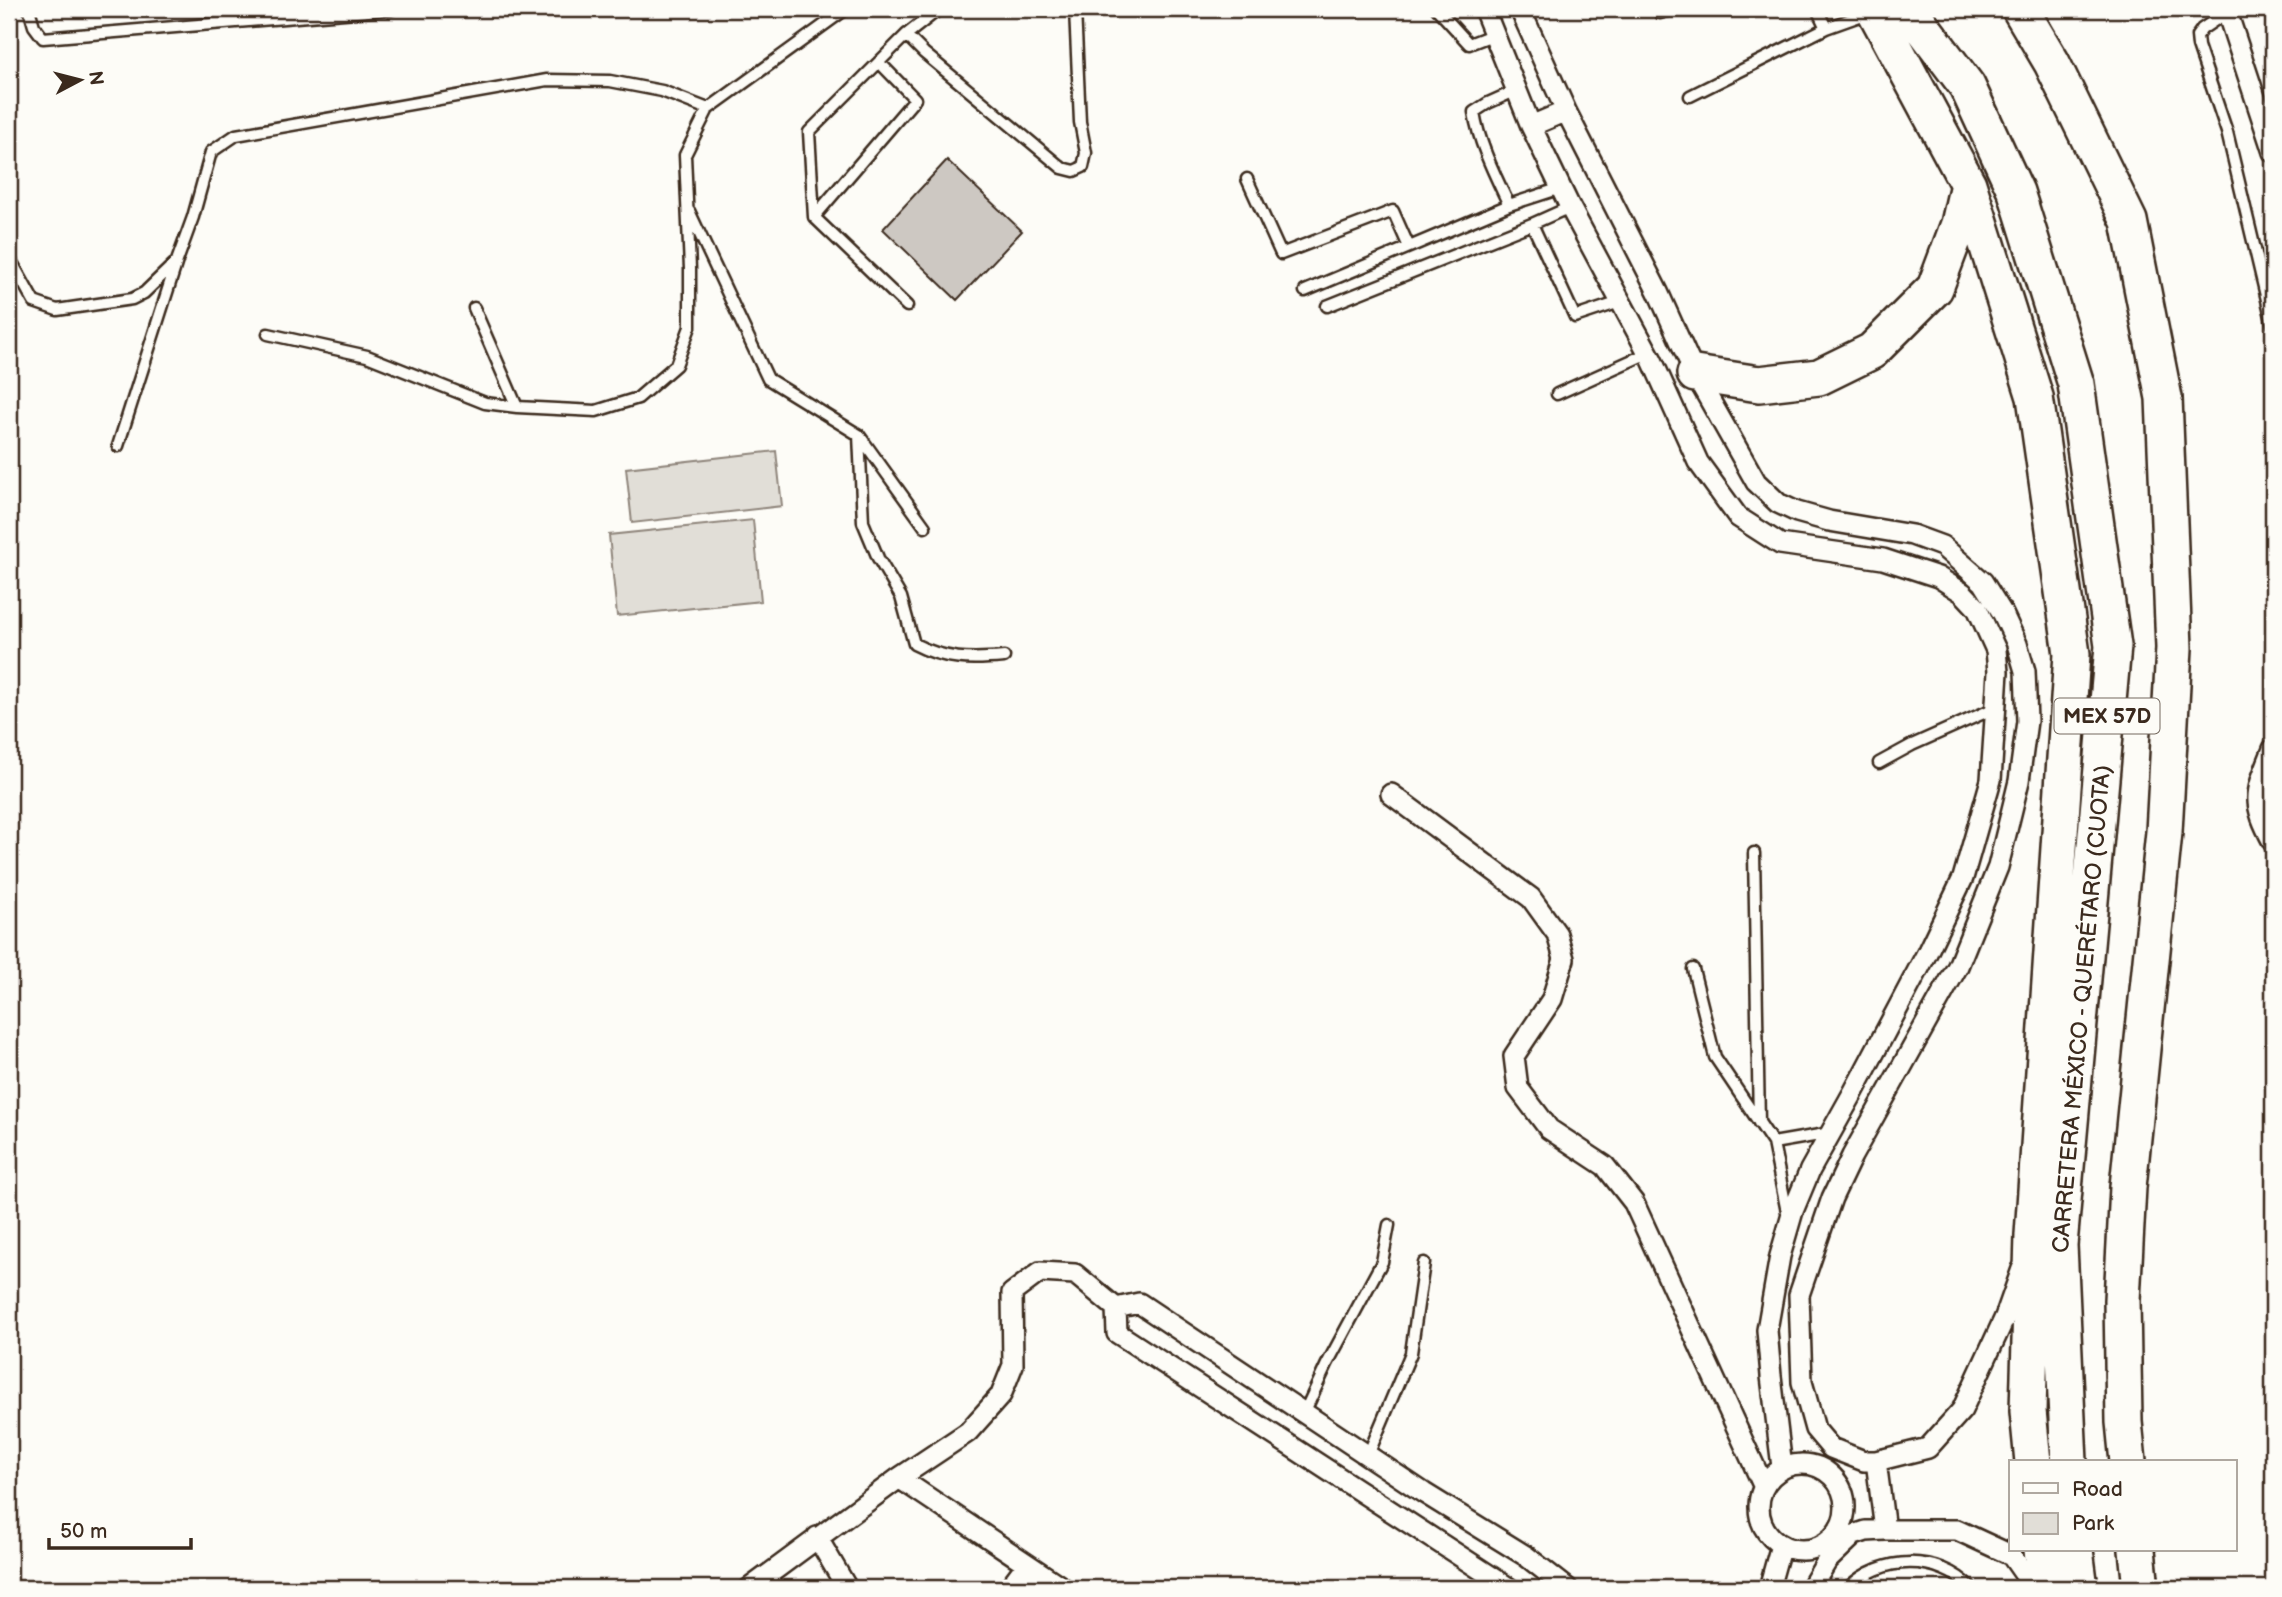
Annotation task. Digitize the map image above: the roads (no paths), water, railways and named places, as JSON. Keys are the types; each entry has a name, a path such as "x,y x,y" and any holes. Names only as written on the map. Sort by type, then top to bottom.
{"highway":[{"name":"CARRETERA MÉXICO - QUERÉTARO (CUOTA)","path":"1909,9 1967,86 2016,192 2076,384 2113,646 2059,1245 2069,1460"},
{"name":"MEX 57D","path":"2020,9 2052,63 2129,221 2164,398 2174,648 2164,832 2126,1212 2122,1300 2124,1422 2129,1460"},
{"path":"2029,9 2052,63"},
{"path":"1874,10 1968,184 2035,397 2072,654 2033,1235 2028,1411 2033,1460"},
{"path":"1695,374 1759,384 1807,379 1819,377 1872,351 1935,288 1959,224 1968,184"},
{"path":"2042,1552 2046,1588"},
{"path":"2075,1552 2080,1588"},
{"path":"2137,1552 2141,1588"}],"street":[{"path":"1485,9 1531,126 1570,207 1648,353 1698,462 1738,517 1780,544 1883,559 1938,577 1963,593 1977,608 1996,650 1996,708 1991,780 1964,878 1927,953 1810,1170 1780,1256 1767,1330 1782,1467"},
{"path":"1520,9 1566,111 1658,292 1695,374 1756,482 1778,503 1797,512 1829,521 1912,535 1942,546 1983,582 2003,614 2017,644 2025,671 2027,721 2019,781 1998,867 1958,966 1852,1156 1832,1198 1799,1295 1802,1382 1815,1429 1831,1448 1853,1459 1876,1461 1928,1448 1962,1410 2005,1317 2033,1235"},
{"path":"2227,10 2273,152"},
{"path":"1531,126 1566,111"},
{"path":"2273,749 2260,783 2257,803 2273,842"},
{"path":"1991,780 2019,781"},
{"path":"1391,794 1531,898 1557,934 1564,959 1552,999 1514,1056 1518,1088 1549,1129 1605,1166 1634,1203 1763,1485 1760,1514 1767,1532 1781,1545 1802,1551 1825,1553"},
{"path":"1853,1093 1877,1114"},
{"path":"750,1588 899,1478 968,1432 1001,1395 1013,1365 1012,1293 1040,1272 1075,1274 1116,1308 1117,1333 1509,1588"},
{"path":"1116,1308 1139,1303 1424,1493 1526,1556 1567,1588"},
{"path":"1763,1485 1782,1467 1812,1464 1831,1448"},
{"path":"1847,1533 1844,1494 1853,1459"},
{"path":"1876,1461 1885,1530"},
{"path":"1812,1464 1832,1475 1844,1494"},
{"path":"899,1478 1063,1588"},
{"path":"1407,1521 1424,1493"},
{"path":"1811,1588 1825,1553 1847,1533 1957,1530 2011,1555 2034,1588"},
{"path":"817,1538 846,1588"},
{"path":"1769,1588 1781,1545"},
{"path":"1009,1588 1027,1564"}],"lane":[{"path":"29,9 34,26 43,38 392,9"},
{"path":"268,334 367,356 485,402 517,407 596,411 638,398 676,365 690,327 685,155 708,109 846,9"},
{"path":"907,306 814,217 808,132 906,35 939,9"},
{"path":"906,35 1062,168 1074,171 1083,167 1086,153 1080,122 1075,9"},
{"path":"1437,9 1469,44 1494,34"},
{"path":"1657,9 1660,13 1676,9"},
{"path":"1817,9 1826,28"},
{"path":"1690,96 1826,28 1874,10"},
{"path":"2227,10 2197,36 2198,46 2227,132 2273,325"},
{"path":"814,217 915,99 879,62"},
{"path":"118,446 193,217 211,152 236,135 547,80 610,81 662,91 708,109"},
{"path":"1508,205 1476,129 1474,112 1517,90"},
{"path":"1247,179 1281,254 1393,211 1409,247"},
{"path":"1305,291 1508,205 1561,188"},
{"path":"687,206 768,379 859,435 925,527"},
{"path":"1327,306 1570,207"},
{"path":"1532,223 1575,317 1620,302"},
{"path":"9,257 34,302 57,310 132,299 144,293 177,261"},
{"path":"474,308 517,407"},
{"path":"1558,394 1648,353"},
{"path":"859,435 863,522 878,558 901,597 914,644 930,652 967,660 1004,657"},
{"path":"1879,764 1912,745 1996,708"},
{"path":"1754,853 1759,1124"},
{"path":"1693,970 1715,1057 1773,1143 1790,1223"},
{"path":"1773,1143 1831,1133"},
{"path":"1304,1413 1382,1262 1390,1225"},
{"path":"1368,1455 1411,1353 1423,1263"},
{"path":"1848,1588 1857,1580 1885,1567 1909,1562 1935,1565 1963,1580 1971,1588"}]}
